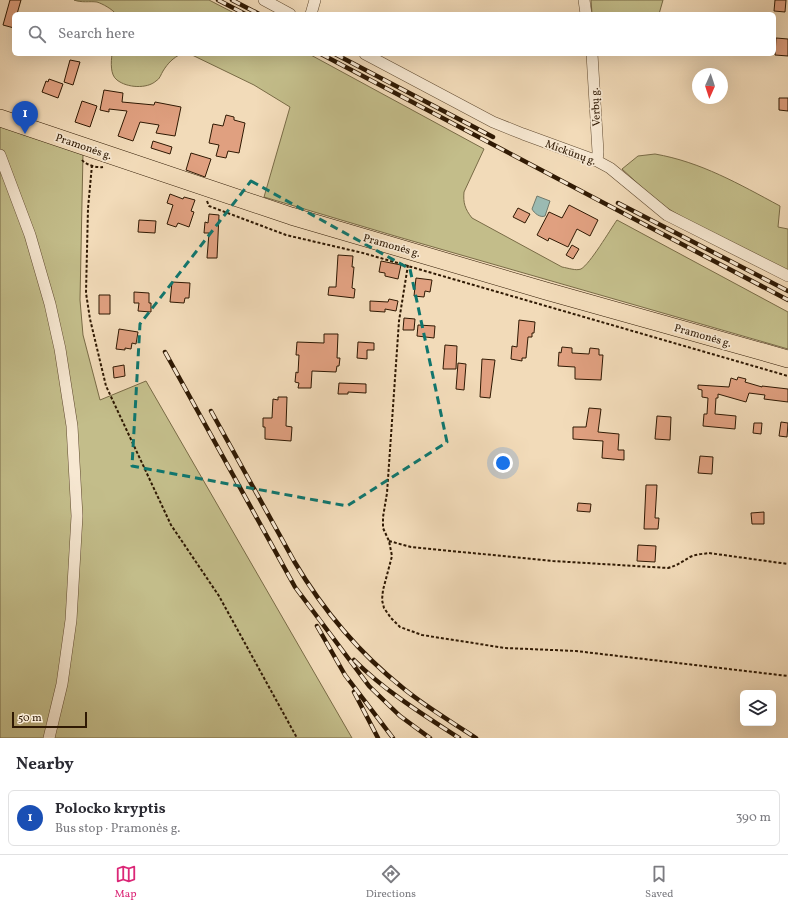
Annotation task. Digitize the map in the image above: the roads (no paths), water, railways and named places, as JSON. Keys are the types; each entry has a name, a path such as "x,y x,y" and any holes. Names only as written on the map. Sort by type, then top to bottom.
{"main road":[{"name":"Pramonės g.","path":"0,118 251,203 788,359"}],"street":[{"path":"264,0 286,12"},
{"path":"312,12 315,0"},
{"path":"584,0 586,12"},
{"name":"Mickūnų g.","path":"370,56 462,107 493,122 597,161 610,168 667,215 788,276"},
{"name":"Verbų g.","path":"592,56 598,152 597,161"},
{"path":"0,155 30,235 50,304 60,349 72,426 77,516 71,620 62,684 49,738"}],"water":[{"path":"537,196 550,201 545,216 537,215 532,209"}],"railway":[{"path":"218,0 241,12"},
{"path":"232,0 255,12"},
{"path":"325,56 788,300"},
{"path":"339,56 493,137"},
{"path":"618,203 788,291"},
{"path":"165,352 295,587 369,686 400,716 430,738"},
{"path":"211,411 294,561 317,597 343,630 371,660 403,688 421,702 476,738"},
{"path":"317,626 345,675 393,738"},
{"path":"354,660 391,692 459,738"},
{"path":"354,692 378,738"}],"place":[{"name":"Polocko kryptis","path":"25,134"}]}
